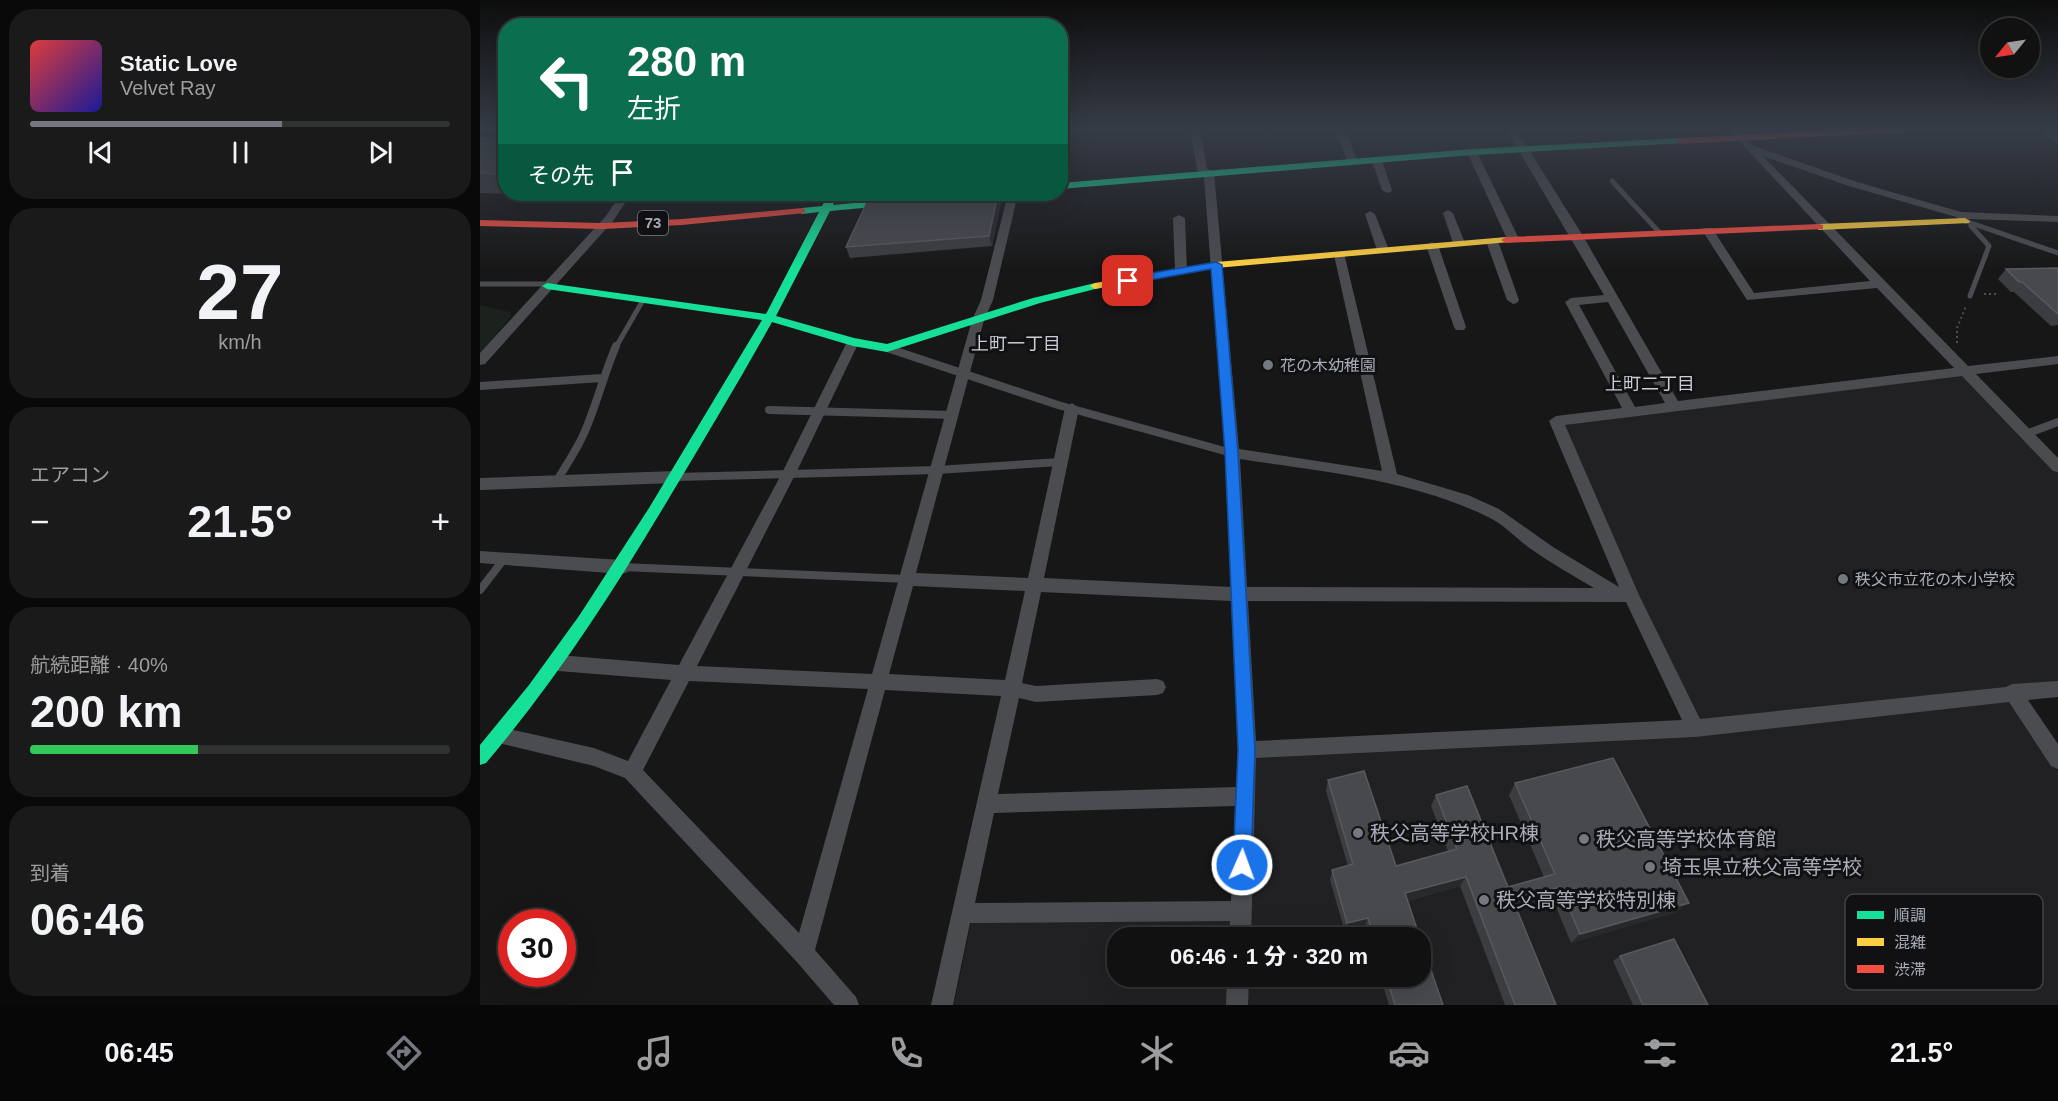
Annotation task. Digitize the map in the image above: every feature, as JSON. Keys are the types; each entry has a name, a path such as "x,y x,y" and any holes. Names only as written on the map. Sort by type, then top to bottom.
{"street":[{"path":"1068,185 1173,176"},
{"path":"1206,176 1232,453 1246,750 1240,927"},
{"path":"1382,176 1387,190"},
{"path":"1483,176 1513,239"},
{"path":"1539,176 1577,236 1674,407"},
{"path":"1776,176 2058,467"},
{"path":"1832,176 1962,218"},
{"path":"480,361 603,226 621,201"},
{"path":"480,757 495,736 558,663 622,567 771,318 830,201"},
{"name":"73","path":"480,223 603,226 682,222 914,201"},
{"path":"804,953 962,377 978,320 987,300 1011,201"},
{"path":"1370,213 1383,250"},
{"path":"1448,213 1459,243"},
{"path":"1179,218 1181,271"},
{"path":"548,285 771,318 853,342 887,348 1037,300 1099,285 1216,265 1513,239 1962,218 2058,219"},
{"path":"1708,230 1751,297 1880,284"},
{"path":"1492,241 1514,300"},
{"path":"1432,245 1460,327"},
{"path":"1340,255 1391,478"},
{"path":"1612,298 1571,302 1631,412"},
{"path":"632,772 789,474 853,342"},
{"path":"1695,728 1624,594 1556,421 1962,368 2058,360"},
{"path":"942,1005 1072,408"},
{"path":"1232,453 1391,478 1429,487 1497,514 1539,546 1624,594"},
{"path":"480,484 675,477"},
{"path":"480,557 622,567"},
{"path":"907,579 1238,594 1624,594"},
{"path":"558,663 684,674 1011,688 1036,694 1157,687"},
{"path":"1246,750 1695,728 2012,692 2058,689"},
{"path":"2012,692 2058,760"},
{"path":"495,736 594,757 632,772 804,953 848,1005"},
{"path":"985,804 1245,796"},
{"path":"962,913 1241,911"},
{"path":"1237,1005 1238,987"}],"lane":[{"path":"1612,181 1626,199 1648,216 1659,232"},
{"path":"1962,218 2058,253"},
{"path":"1962,218 1980,234 1989,246 1970,296"},
{"path":"480,284 548,285"},
{"path":"557,482 584,434 597,400 602,378 618,342 644,300"},
{"path":"887,348 962,377 1232,453"},
{"path":"480,386 602,378"},
{"path":"769,410 952,415"},
{"path":"2026,434 2058,422"},
{"path":"675,477 937,470 1060,462"},
{"path":"480,590 504,559"},
{"path":"622,567 907,579"}],"path":[{"path":"1962,368 1957,328 1970,296 1996,294"}],"shaded area":[{"path":"480,305 510,312 512,315 480,354"},
{"path":"1966,373 2058,466 2058,693 2016,697 2058,760 2058,1005 1237,1005 1238,987 1431,987 1431,927 1240,927 1247,750 1695,728 1556,421"},
{"path":"1236,902 1235,927 1107,927 1107,987 1233,987 1232,1005 954,1005 973,913"}],"building":[{"path":"868,201 996,201 989,236 846,247"},
{"path":"2058,268 2058,314 2006,269"},
{"path":"1613,758 1689,903 1580,934 1560,887 1513,900 1556,1005 1515,1005 1466,877 1405,893 1416,927 1371,927 1368,918 1347,923 1332,870 1353,864 1328,780 1364,771 1396,866 1457,849 1436,795 1467,786 1508,887 1555,874 1515,783"},
{"path":"1674,939 1708,1005 1643,1005 1620,956"},
{"path":"1431,970 1443,1005 1395,1005 1389,987 1431,987"}],"traffic: fast":[{"path":"1068,185 1182,176"},
{"path":"480,757 535,691 585,621 631,549 759,337 830,201"},
{"path":"802,211 895,202"},
{"path":"547,286 771,318 853,342 887,348 1037,300 1095,286"}],"traffic: slow":[{"path":"1819,227 1965,221"},
{"path":"1095,286 1216,265 1506,240"}],"traffic: jam":[{"path":"480,223 603,226 682,222 802,211"},
{"path":"1506,240 1819,227"}],"place":[{"name":"花の木幼稚園","path":"1268,365"},
{"name":"秩父市立花の木小学校","path":"1843,579"},
{"name":"秩父高等学校HR棟","path":"1358,833"},
{"name":"秩父高等学校体育館","path":"1584,839"},
{"name":"埼玉県立秩父高等学校","path":"1650,867"},
{"name":"秩父高等学校特別棟","path":"1484,900"}],"district":[{"name":"上町一丁目","path":"1016,344"},
{"name":"上町二丁目","path":"1650,384"}],"route":[{"path":"1128,281 1216,265 1232,453 1246,750 1242,865"}]}
